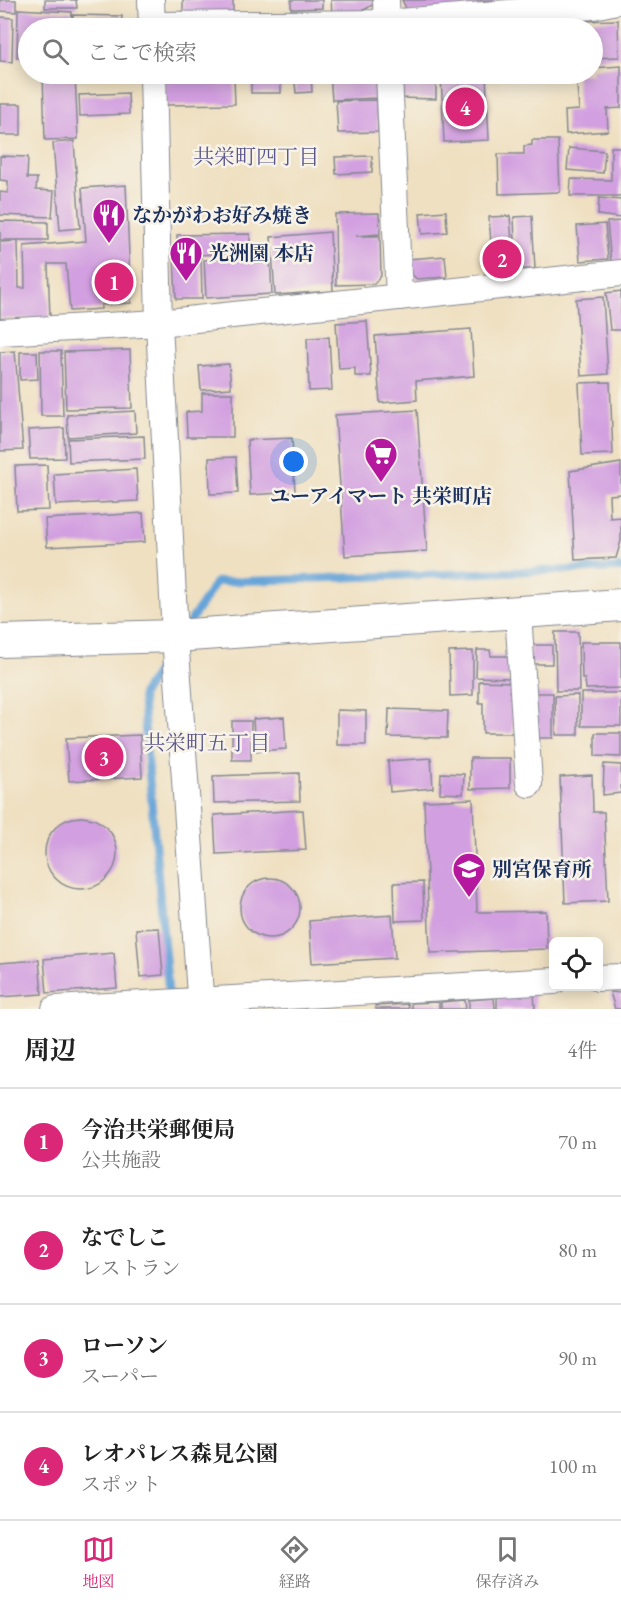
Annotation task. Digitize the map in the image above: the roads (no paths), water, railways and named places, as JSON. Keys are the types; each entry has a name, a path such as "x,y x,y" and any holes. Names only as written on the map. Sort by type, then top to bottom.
{"street":[{"path":"151,0 152,18"},
{"path":"364,18 593,6 621,0"},
{"path":"153,84 159,323 175,636 200,1004"},
{"path":"389,84 399,297"},
{"path":"0,332 159,323 621,273"},
{"path":"0,641 175,636 621,605"},
{"path":"518,612 529,784"},
{"path":"603,978 621,977"},
{"path":"55,1009 200,1004 549,981"}],"waterway":[{"path":"186,628 216,582 621,568"},
{"path":"169,653 142,695 169,998"}],"place":[{"name":"レオパレス森見公園","path":"465,107"},
{"name":"なかがわお好み焼き","path":"109,244"},
{"name":"なでしこ","path":"502,259"},
{"name":"今治共栄郵便局","path":"114,282"},
{"name":"光洲園 本店","path":"186,282"},
{"name":"ユーアイマート 共栄町店","path":"381,483"},
{"name":"ローソン","path":"104,757"},
{"name":"別宮保育所","path":"469,898"}],"district":[{"name":"共栄町四丁目","path":"256,157"},
{"name":"共栄町五丁目","path":"207,743"}]}
